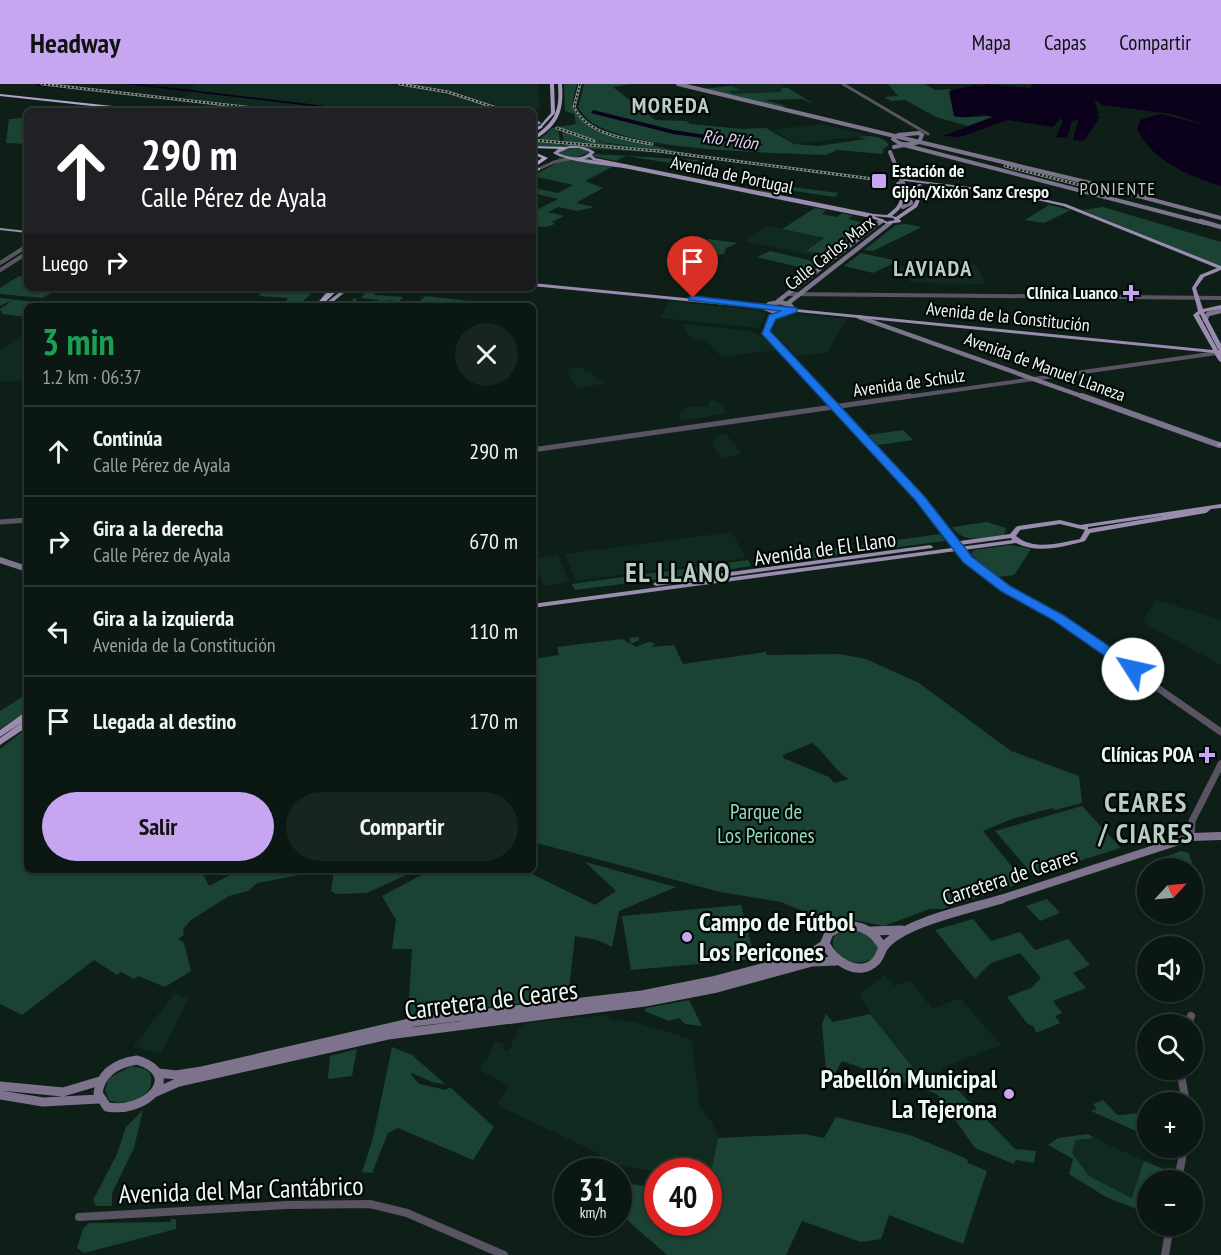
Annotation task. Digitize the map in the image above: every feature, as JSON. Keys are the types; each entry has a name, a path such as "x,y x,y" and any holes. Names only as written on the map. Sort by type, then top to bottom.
{"highway":[{"path":"536,133 553,113 553,94 550,84"},
{"path":"536,134 558,118 561,107 560,85"},
{"path":"0,96 103,108"},
{"path":"0,96 120,108"},
{"path":"536,149 564,148"},
{"path":"536,150 557,154"},
{"path":"536,152 546,158 536,168"},
{"path":"324,303 334,291"},
{"path":"324,303 342,291"}],"main road":[{"path":"671,84 895,142 926,142 1139,195 1221,218"},
{"path":"678,84 1221,227"},
{"path":"906,145 919,141 923,134 916,133 895,142 890,152 910,205"},
{"path":"564,148 557,154 569,159 591,156"},
{"name":"Avenida de Portugal","path":"564,148 586,148 593,152 591,156 594,159 881,219"},
{"name":"Avenida de Portugal","path":"578,159 881,219"},
{"path":"907,182 1026,197 1066,206"},
{"path":"903,207 905,200 898,183 1010,193 1078,210 1221,268"},
{"path":"881,219 890,223 898,222 897,218 918,200 913,188 921,184"},
{"path":"768,311 881,219 910,205"},
{"path":"889,216 897,218"},
{"name":"Calle Carlos Marx","path":"787,304 890,223"},
{"path":"0,227 24,230"},
{"path":"1220,355 1194,288 1196,281 1206,273 1221,268"},
{"name":"Avenida de la Constitución","path":"536,283 768,311 793,310 859,316 1220,355"},
{"path":"768,311 781,314 793,310 787,304 777,302"},
{"path":"1220,355 1196,315 1201,311 1221,309"},
{"path":"1205,320 1208,315 1221,309"},
{"name":"Avenida de Manuel Llaneza","path":"859,316 1220,445"},
{"path":"1085,528 1083,540 1039,547 1014,539 1018,528 1060,522 1085,528 1206,512 1209,508 1221,506"},
{"name":"Avenida de El Llano","path":"536,600 1014,539"},
{"name":"Avenida de El Llano","path":"536,605 957,546"},
{"path":"0,560 24,568"},
{"path":"0,734 24,717"},
{"path":"0,742 24,725"},
{"name":"Carretera de Ceares","path":"883,948 889,939 908,929 1191,837 1221,836"},
{"path":"843,925 860,926 870,930 883,948 879,958 866,966 852,967 836,961 825,944 830,932 843,925"},
{"name":"Carretera de Ceares","path":"870,930 908,929"},
{"name":"Carretera de Ceares","path":"159,1072 176,1075 202,1071 349,1035 414,1022 626,997 700,984 808,956 825,944"},
{"name":"Carretera de Ceares","path":"154,1094 179,1082 388,1035 645,1002 717,988 812,962 836,961"},
{"path":"0,1086 59,1094 76,1091 100,1081 109,1070 128,1061 144,1061 159,1072 160,1079 154,1094 143,1104 128,1109 113,1109 99,1099 43,1102 0,1095"},
{"path":"99,1099 100,1081"}],"street":[{"path":"843,84 923,134 928,134"},
{"path":"554,162 557,154"},
{"path":"536,169 569,159"},
{"path":"0,263 24,248"},
{"path":"0,270 24,255"},
{"path":"809,287 822,294"},
{"path":"788,294 1221,298"},
{"path":"768,311 765,332 920,499 974,565 995,581 1071,626 1221,732"},
{"name":"Avenida de Schulz","path":"536,449 1210,354 1220,355"},
{"path":"1126,367 1138,371"},
{"path":"0,522 24,520"},
{"path":"1191,837 1192,821 1221,764"},
{"name":"Avenida del Mar Cantábrico","path":"78,1217 287,1205 370,1204 407,1213 504,1255"},
{"path":"1165,1255 1168,1236"}],"shaded area":[{"path":"195,84 384,84 440,91 490,107 274,108 184,98"},
{"path":"413,84 538,84 540,108 505,108 451,91"},
{"path":"744,84 777,84 786,87 782,88 782,92 733,96 703,89"},
{"path":"986,84 1030,88 1033,84 1221,84 1221,186 1197,178 1173,166 1152,150 1137,129 1141,119 1162,114 1208,126 1172,114 1102,105 1094,99 1099,114 1096,115 1100,117 1084,141 1073,140 1078,120 1072,121 1067,138 1056,137 1063,121 1061,118 1053,127 1008,120 960,137 943,136 993,117 954,116 949,91"},
{"path":"822,124 868,135 797,144 772,130"},
{"path":"768,226 823,238 809,249 832,254 823,258 745,241"},
{"path":"906,261 966,261 976,266 986,284 913,283 909,281 910,275 896,275 892,266 908,266"},
{"path":"670,301 758,310 766,314 759,328 660,318"},
{"path":"797,314 847,319 827,353 796,356 772,331 778,318"},
{"path":"686,324 750,331 764,337 776,350 722,357 705,340 694,341 682,326"},
{"path":"24,334 24,381 0,381 0,351"},
{"path":"581,367 585,372 588,371 606,383 577,388 566,369"},
{"path":"711,400 727,406 722,408 727,413 682,421 678,414 686,409 685,407 707,407"},
{"path":"726,434 742,454 722,458 711,443 717,435"},
{"path":"732,532 746,558 576,581 565,554"},
{"path":"558,555 569,582 544,586 536,566 536,559"},
{"path":"1157,600 1221,620 1221,665 1142,622"},
{"path":"884,975 894,986 911,980 932,1009 960,998 1001,1045 941,1068 944,1076 926,1084 879,1027 859,994"},
{"path":"175,993 188,999 161,1054 133,1047"},
{"path":"606,1015 612,1020 631,1021 691,1039 700,1107 712,1122 718,1138 714,1158 644,1158 644,1170 632,1167 632,1158 599,1158 600,1154 497,1105 509,1085 479,1070 482,1063 486,1063 494,1041 504,1044 503,1050 509,1051 519,1027 522,1028 525,1023"},
{"path":"1094,1138 1144,1161 1141,1170 1137,1170 1137,1185 1133,1198 1089,1176 1072,1153 1075,1140"}],"green space":[{"path":"564,84 577,84 573,108 582,120 613,135 705,157 602,142 558,128 561,146 565,144 611,148 564,143 562,131 604,143 672,153 536,146 536,143 552,128 576,124 574,114 565,111"},
{"path":"584,84 631,84 613,87 655,120 686,121 691,124 743,129 766,128 794,144 818,146 867,139 857,137 867,136 880,138 889,145 883,149 883,154 837,150 826,155 706,149 643,140 616,133 594,124 578,108"},
{"path":"888,84 925,84 935,90 951,89 954,116 994,116 968,126 936,117 905,100 891,101 884,97 898,96"},
{"path":"731,86 740,90 729,91 733,94 781,92 782,88 788,88 814,104 802,99 765,100 786,106 778,108 703,89"},
{"path":"24,118 24,144 6,143 9,119"},
{"path":"566,148 579,148 590,152 572,159 588,157 634,167 616,165 585,181 603,188 576,203 594,207 578,211 558,207 548,212 564,216 552,222 555,224 546,227 536,226 536,210 558,199 536,194 536,189 558,193 573,185 536,177 536,174 562,160 556,160 559,158 571,158 557,153"},
{"path":"595,154 699,160 690,166 626,156 616,161 592,156"},
{"path":"775,181 780,182 777,185 838,193 835,197 787,190 780,195 760,191"},
{"path":"1049,205 1071,210 1044,223 1025,220"},
{"path":"1103,207 1221,242 1221,266 1082,210"},
{"path":"815,208 826,210 822,214 837,217 842,213 853,216 848,219 870,224 832,254 806,251 824,238 782,229"},
{"path":"896,225 922,227 873,251 864,250"},
{"path":"708,239 738,243 726,248 724,254 712,256 703,272 683,268 695,246"},
{"path":"770,251 820,264 812,270 757,257"},
{"path":"861,253 898,261 873,273 844,266"},
{"path":"19,276 24,277 24,291 54,291 43,298 0,294 0,288"},
{"path":"263,291 308,291 306,293 311,294 301,303 286,301 288,298 258,296"},
{"path":"366,291 376,291 374,295 403,297 399,302 388,300 386,303 361,298"},
{"path":"425,296 487,303 418,303"},
{"path":"0,298 43,303 24,303 24,317 2,314 0,309 13,300 0,306"},
{"path":"354,298 357,299 356,301 377,303 350,303"},
{"path":"903,430 913,440 878,445 868,435"},
{"path":"987,522 1006,528 1004,535 975,539 957,533 952,527"},
{"path":"940,534 945,541 859,552 855,546"},
{"path":"1011,545 1031,549 1014,575 997,577 971,554 974,550"},
{"path":"843,547 847,554 767,564 763,558"},
{"path":"748,560 751,566 665,579 661,572"},
{"path":"659,572 662,579 575,590 572,584"},
{"path":"639,637 639,640 631,644 629,638"},
{"name":"Parque de Los Pericones","path":"622,639 636,647 648,642 655,643 652,647 674,645 683,664 766,652 767,655 839,654 866,659 919,683 1011,751 1079,776 1082,803 1055,810 1052,808 1012,819 983,831 1013,868 1013,877 1019,884 942,909 930,909 884,926 855,920 832,923 781,902 720,892 536,843 536,659 559,655 557,647","holes":["812,743 839,772 849,779 834,783 829,777 783,758 783,755"]},
{"path":"24,696 24,713 0,729 0,711"},
{"path":"24,730 24,873 202,873 209,886 234,873 310,873 257,883 248,891 229,896 191,920 183,929 184,935 178,939 184,943 191,971 165,987 138,976 134,979 121,972 117,975 94,960 22,1015 0,1004 0,749"},
{"path":"1082,806 1121,848 1033,875 995,831"},
{"path":"1181,851 1189,853 1190,858 1163,858"},
{"path":"585,862 676,887 619,911 612,947 597,940 575,936 568,998 408,1016 412,949 392,949 396,920 382,896 425,873 530,873 595,905 616,891"},
{"path":"334,873 410,873 367,893 336,894 331,891"},
{"path":"1047,899 1060,913 1040,921 1026,906"},
{"name":"Campo de Fútbol Los Pericones","path":"741,905 755,959 631,970 622,916"},
{"path":"973,919 991,941 1020,932 1035,950 1068,939 1090,965 1073,973 1086,988 1053,1001 1062,1013 1055,1016 1060,1023 1036,1033 1034,1027 1027,1023 1007,997 1031,988 1041,978 1020,953 991,963 975,979 935,930"},
{"path":"850,929 863,931 878,946 872,958 865,962 851,962 836,952 833,944 835,935"},
{"path":"689,1000 702,1026 685,1024 679,1018 669,1021 644,1011 646,1008"},
{"path":"826,1014 833,1022 870,1014 926,1084 940,1078 953,1085 1015,1149 1036,1151 1034,1163 1016,1160 1014,1164 975,1148 937,1094 842,1061 830,1082 827,1082 822,1024"},
{"path":"392,1047 412,1055 445,1084 432,1082 412,1073 411,1075 419,1084 446,1090 450,1087 494,1127 473,1160 398,1128 388,1133 372,1173 362,1172 373,1138"},
{"path":"357,1049 352,1076 328,1079 330,1056"},
{"path":"131,1066 145,1069 150,1073 150,1088 145,1094 132,1101 124,1103 109,1100 105,1090 109,1078"},
{"path":"1103,1100 1117,1115 1137,1114 1137,1132 1091,1111 1097,1109 1093,1104"},
{"path":"143,1110 134,1148 112,1193 112,1206 96,1206 93,1200 117,1154 126,1127"},
{"path":"836,1117 910,1135 967,1159 968,1163 987,1171 963,1244 889,1215 881,1239 861,1242 802,1221 786,1255 667,1255 645,1236 722,1236 722,1194 724,1195 722,1193 722,1158 714,1158 718,1138 804,1134 824,1138"},
{"path":"1088,1134 1094,1138 1076,1140 1072,1153 1089,1176 1132,1198 1137,1183 1137,1209 1106,1197 1069,1174 1073,1159 1048,1145 1058,1138"},
{"path":"1144,1161 1164,1170 1141,1170"},
{"path":"632,1184 644,1186 644,1235 632,1224"},
{"path":"171,1219 176,1219 176,1229 84,1253 77,1248 83,1229 89,1223 170,1222"}],"waterway":[{"name":"Río Pilón","path":"127,84 339,108"},
{"name":"Río Pilón","path":"38,85 65,88"},
{"name":"Río Pilón","path":"593,112 673,132 760,144"}],"railway":[{"path":"42,84 254,108"},
{"path":"400,84 448,92 497,108"},
{"path":"580,84 574,107 588,123 608,134 652,144"},
{"path":"557,128 594,141"},
{"path":"536,140 658,151 873,179"},
{"path":"1005,166 1088,187"}],"place":[{"name":"Estación de Gijón/Xixón Sanz Crespo","path":"879,181"},
{"name":"Clínica Luanco","path":"1131,293"},
{"name":"Clínicas POA","path":"1207,755"},
{"name":"Campo de Fútbol Los Pericones","path":"687,937"},
{"name":"Pabellón Municipal La Tejerona","path":"1009,1094"}],"district":[{"name":"MOREDA","path":"671,105"},
{"name":"PONIENTE","path":"1118,189"},
{"name":"LAVIADA","path":"933,268"},
{"name":"EL LLANO","path":"678,573"},
{"name":"CEARES / CIARES","path":"1146,818"}],"route":[{"path":"693,298 794,310 772,317 765,332 920,499 968,560 1006,589 1071,626 1133,669"}]}
